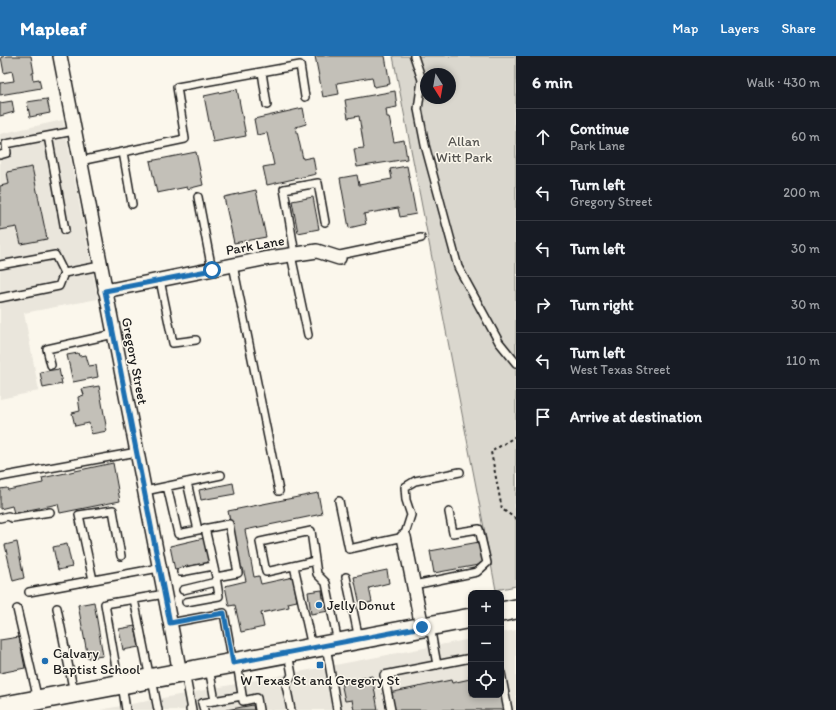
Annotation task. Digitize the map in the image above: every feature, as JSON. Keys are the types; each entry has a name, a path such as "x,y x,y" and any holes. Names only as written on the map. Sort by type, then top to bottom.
{"main road":[{"path":"504,611 516,609"},
{"path":"0,708 43,703 74,694 468,619"}],"street":[{"name":"Gregory Street","path":"60,56 164,594 182,673"},
{"name":"Park Lane","path":"105,291 233,265 317,251 336,257"},
{"path":"404,537 414,585 426,626"}],"lane":[{"path":"414,56 422,80 418,109 425,145 458,268 499,342 516,363"},
{"path":"80,160 184,139 177,87 300,65 305,97"},
{"path":"262,72 267,105"},
{"path":"0,155 7,153 6,144 74,131"},
{"path":"48,136 65,230"},
{"path":"123,152 132,204"},
{"path":"308,335 293,255 284,189 318,183 325,222"},
{"path":"198,197 212,270"},
{"path":"336,257 421,238"},
{"path":"0,265 55,255 64,273 59,286 0,298"},
{"path":"233,265 279,491"},
{"path":"64,273 100,266"},
{"path":"160,280 173,343 196,340"},
{"path":"51,365 47,348 114,334"},
{"path":"0,477 137,452"},
{"path":"339,501 349,549 404,537 411,515 406,500 405,487 415,481 460,472"},
{"path":"145,491 221,475"},
{"path":"186,602 219,596 213,566 188,482"},
{"path":"167,486 178,534 229,524 238,573 183,590"},
{"path":"93,580 79,515 113,510 121,556"},
{"path":"0,518 8,516 12,518 50,512"},
{"path":"414,585 477,572 487,563 478,529 453,533 449,512"},
{"path":"315,561 266,572 260,542 311,531 317,574 326,583 325,646"},
{"path":"181,572 213,566"},
{"path":"294,566 325,646 337,710"},
{"path":"29,592 160,568"},
{"path":"346,577 359,639"},
{"path":"126,710 105,604 164,594"},
{"path":"134,599 158,710"},
{"path":"58,608 74,694"},
{"path":"17,610 43,703"},
{"path":"170,623 224,613 243,701 257,698 259,710"},
{"path":"426,626 437,665"},
{"path":"288,653 292,675 286,685 291,710"},
{"path":"391,710 384,675 468,659"},
{"path":"209,668 215,701"},
{"path":"182,673 192,710 190,710"},
{"path":"504,689 508,710"},
{"path":"204,710 202,703 242,696"}],"path":[{"path":"516,436 491,452 502,509 516,519"}],"shaded area":[{"path":"63,120 98,299 24,313 39,391 0,399 0,134"},
{"path":"516,630 516,710 100,710 468,640 468,698 504,698 504,632"}],"green space":[{"name":"Allan Witt Park","path":"393,56 516,56 516,586 496,590"}],"building":[{"path":"31,56 34,73 32,73 33,80 39,79 41,88 0,95 0,83 14,81 12,71 4,73 1,57"},
{"path":"315,56 385,56 390,84 374,87 372,77 337,83 339,94 323,97"},
{"path":"237,89 246,136 213,142 204,96"},
{"path":"395,91 397,107 386,109 387,117 389,117 394,142 404,140 407,159 357,167 354,149 364,148 359,116 348,118 345,100"},
{"path":"47,99 50,113 30,117 27,102"},
{"path":"12,101 14,112 0,116 0,103"},
{"path":"303,108 306,124 296,127 303,159 313,157 316,174 267,185 263,167 274,165 267,133 257,135 254,119"},
{"path":"196,152 203,185 157,193 150,161"},
{"path":"407,166 416,214 400,217 398,208 364,214 366,224 349,228 340,178 357,175 359,185 392,179 390,169"},
{"path":"32,167 47,239 21,244 17,227 0,230 0,186 9,184 7,172"},
{"path":"256,190 266,237 234,243 224,197"},
{"path":"313,197 319,229 298,233 292,201"},
{"path":"78,353 79,356 86,355 89,366 96,365 98,377 73,382 67,355"},
{"path":"59,369 62,384 43,388 40,372"},
{"path":"99,386 107,431 91,434 89,423 75,426 72,413 80,411 78,397 84,395 82,389"},
{"path":"113,463 120,501 60,513 58,504 14,513 12,506 0,509 0,489 7,488 8,490 43,483 42,478"},
{"path":"233,483 235,494 201,500 199,490"},
{"path":"318,493 322,514 245,530 254,577 259,576 261,584 293,577 297,601 288,603 289,607 261,613 264,627 241,632 235,605 229,606 225,586 246,581 243,568 240,568 228,511"},
{"path":"204,538 209,563 175,570 170,546"},
{"path":"17,542 24,578 13,581 5,545"},
{"path":"479,542 484,564 434,573 430,551"},
{"path":"67,544 72,567 58,570 53,547"},
{"path":"387,570 389,583 369,588 372,602 360,605 354,577"},
{"name":"Jelly Donut","path":"322,590 323,598 327,597 329,611 311,614 308,592"},
{"path":"94,602 103,656 88,658 78,605"},
{"path":"135,626 139,647 123,650 119,629"},
{"path":"19,637 25,668 0,673 0,640"},
{"path":"372,676 378,710 354,710 352,700 345,701 341,682"},
{"path":"468,679 468,698 503,698 505,710 393,710 389,693 451,680 452,683"},
{"path":"253,705 254,710 226,710"}],"place":[{"name":"Jelly Donut","path":"319,605"},
{"name":"Calvary Baptist School","path":"45,661"},
{"name":"W Texas St and Gregory St","path":"320,665"}],"route":[{"path":"212,270 105,291 170,623 224,613 233,663 422,627"}]}
